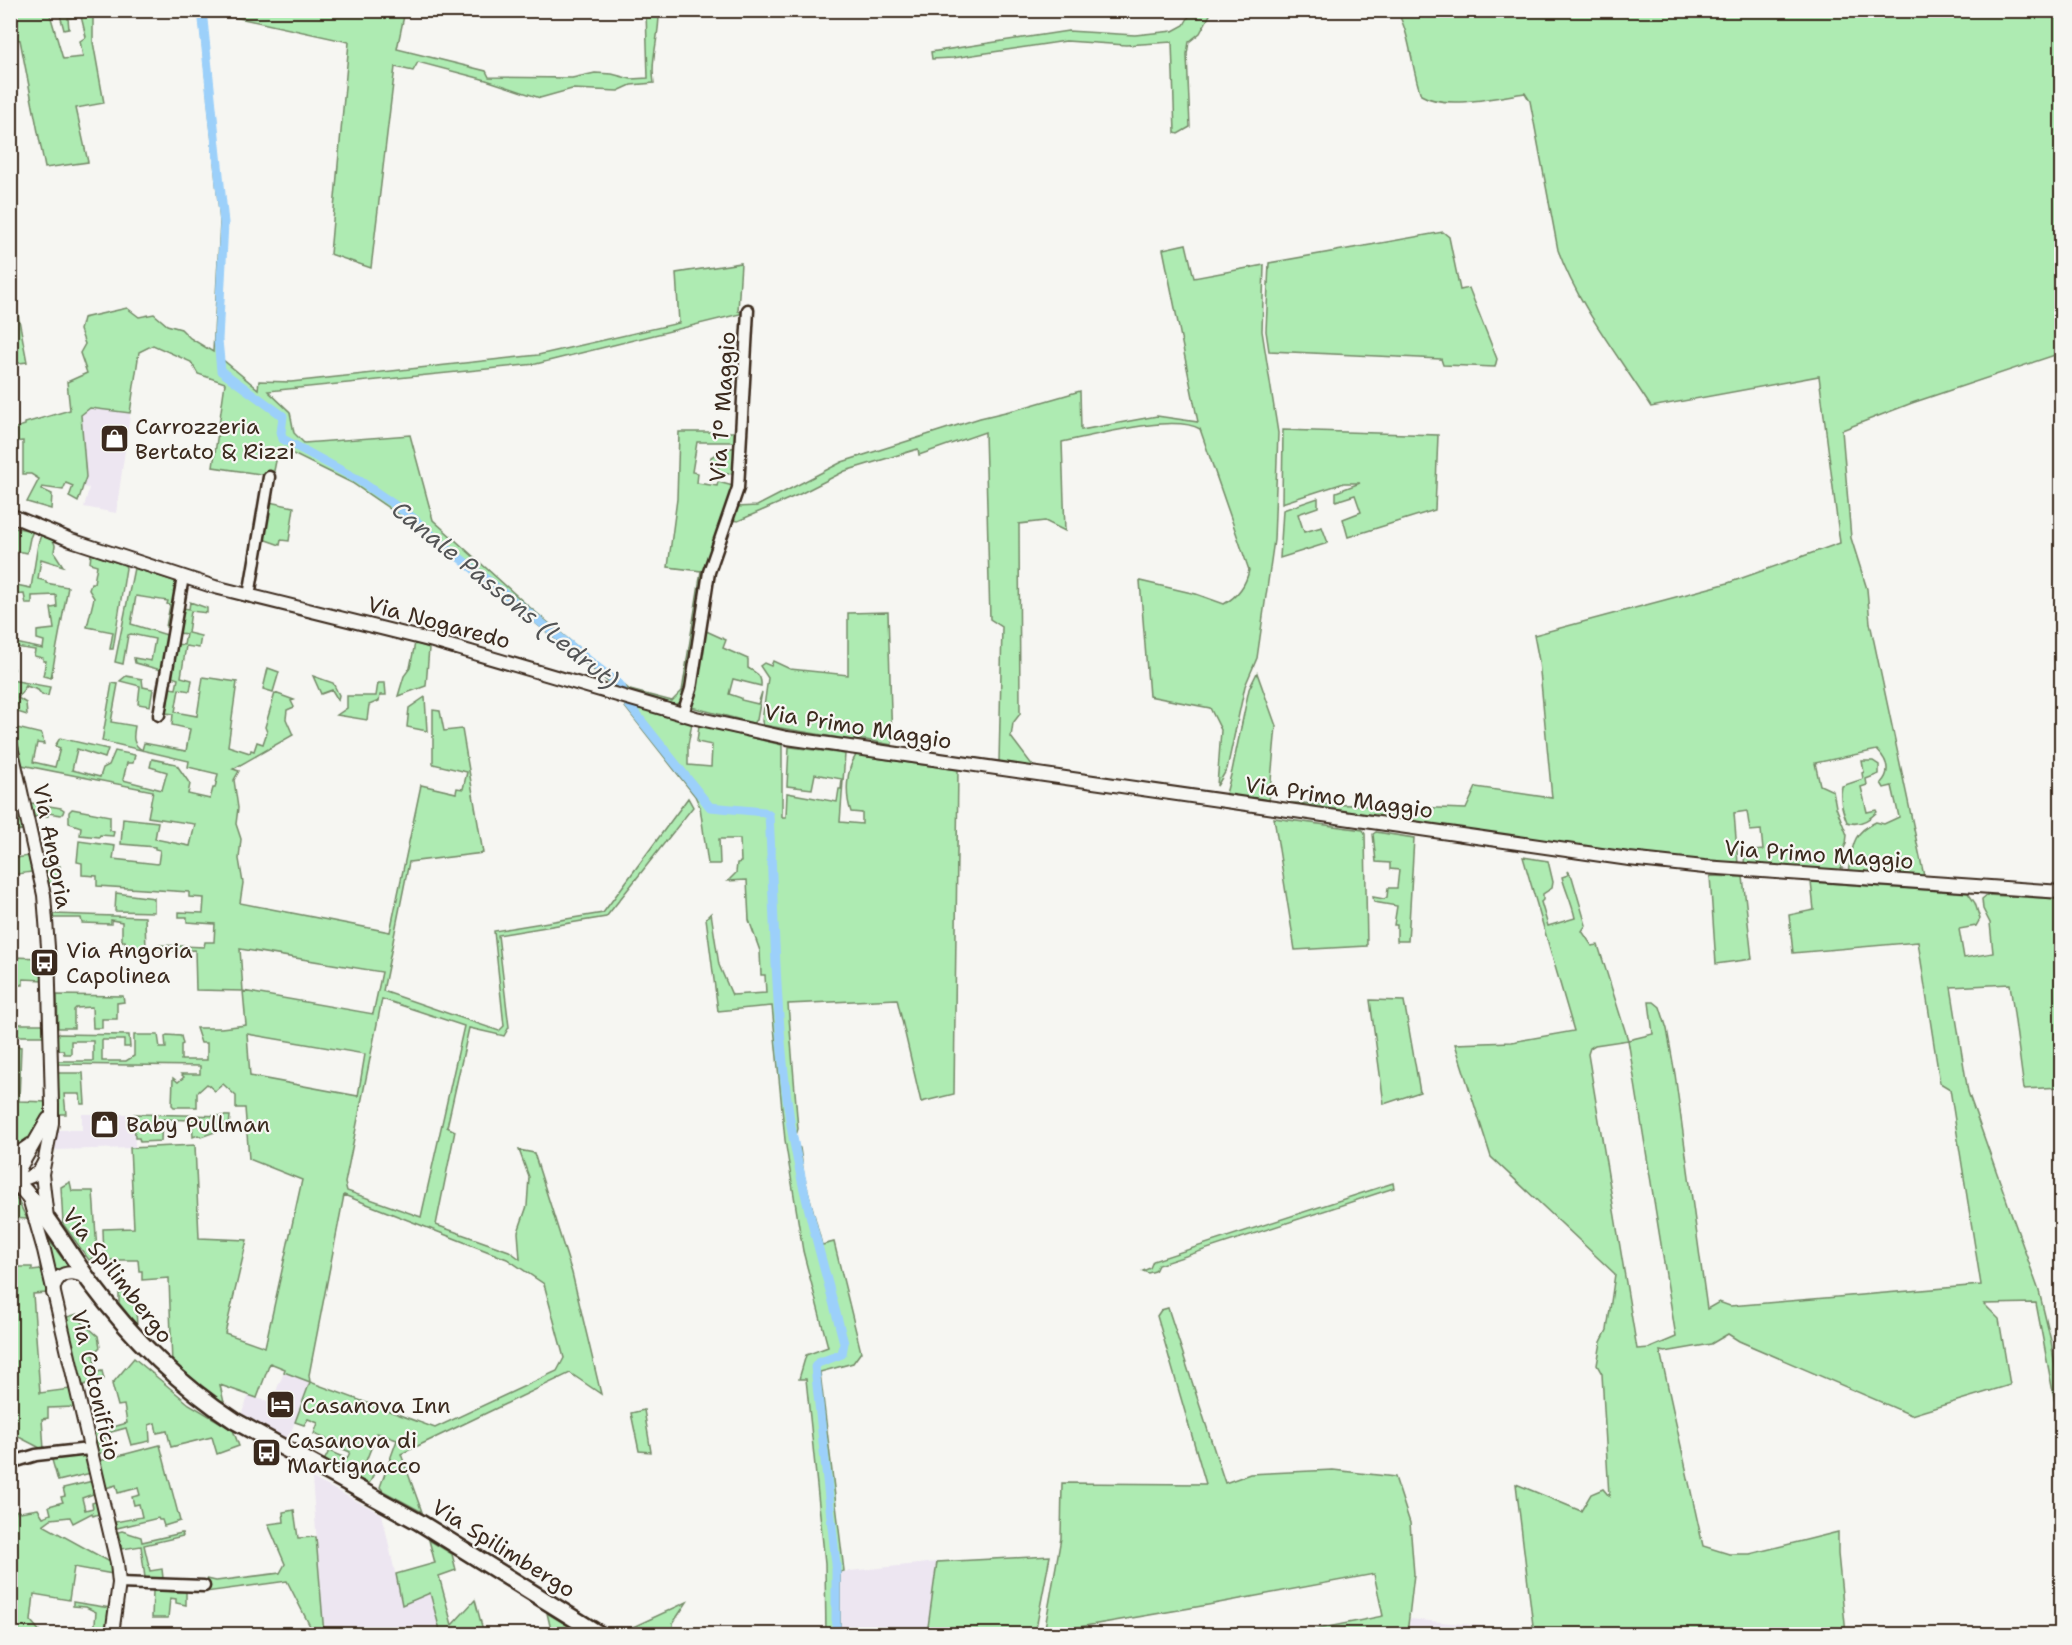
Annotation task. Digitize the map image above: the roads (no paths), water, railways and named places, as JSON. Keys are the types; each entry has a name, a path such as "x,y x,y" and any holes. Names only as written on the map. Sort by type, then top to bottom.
{"main road":[{"name":"Via Spilimbergo","path":"13,1179 29,1197 109,1307 155,1359 207,1403 235,1421 419,1522 599,1635"}],"street":[{"name":"Via 1° Maggio","path":"683,714 691,689 709,572 738,488 748,310"},
{"path":"249,596 269,477"},
{"name":"Via Nogaredo","path":"10,515 71,540 183,577 249,596 433,641 624,696"},
{"name":"Via Nogaredo","path":"10,524 31,524"},
{"path":"159,715 183,577"},
{"name":"Via Primo Maggio","path":"624,696 744,730 799,740 1629,859 1704,867 2061,892"},
{"name":"Via Angoria","path":"10,742 44,895 48,947 52,1104 52,1123 43,1163 42,1183 47,1222"},
{"name":"Via Angoria","path":"13,1179 47,1123 52,1104"},
{"name":"Via Angoria","path":"10,1160 38,1139"},
{"path":"13,1179 33,1176 40,1171 43,1163"},
{"name":"Via Cotonificio","path":"29,1197 44,1250 117,1563 118,1583 112,1635"},
{"name":"Via Cotonificio","path":"53,1294 56,1280 66,1272 74,1272 87,1278"},
{"path":"10,1462 36,1455 89,1449"},
{"path":"118,1583 204,1586"}],"waterway":[{"name":"Canale Passons (Ledrut)","path":"202,10 224,223 218,340 221,371 283,416 281,433 283,439 357,479 412,517 441,543 621,686 629,705 710,807 764,812 769,815 778,1006 790,1120 807,1204 844,1343 842,1354 818,1363 815,1367 836,1564 836,1634"}],"place":[{"name":"Carrozzeria Bertato & Rizzi","path":"114,439"},
{"name":"Via Angoria Capolinea","path":"45,963"},
{"name":"Baby Pullman","path":"105,1124"},
{"name":"Casanova Inn","path":"281,1405"},
{"name":"Casanova di Martignacco","path":"266,1453"}]}
